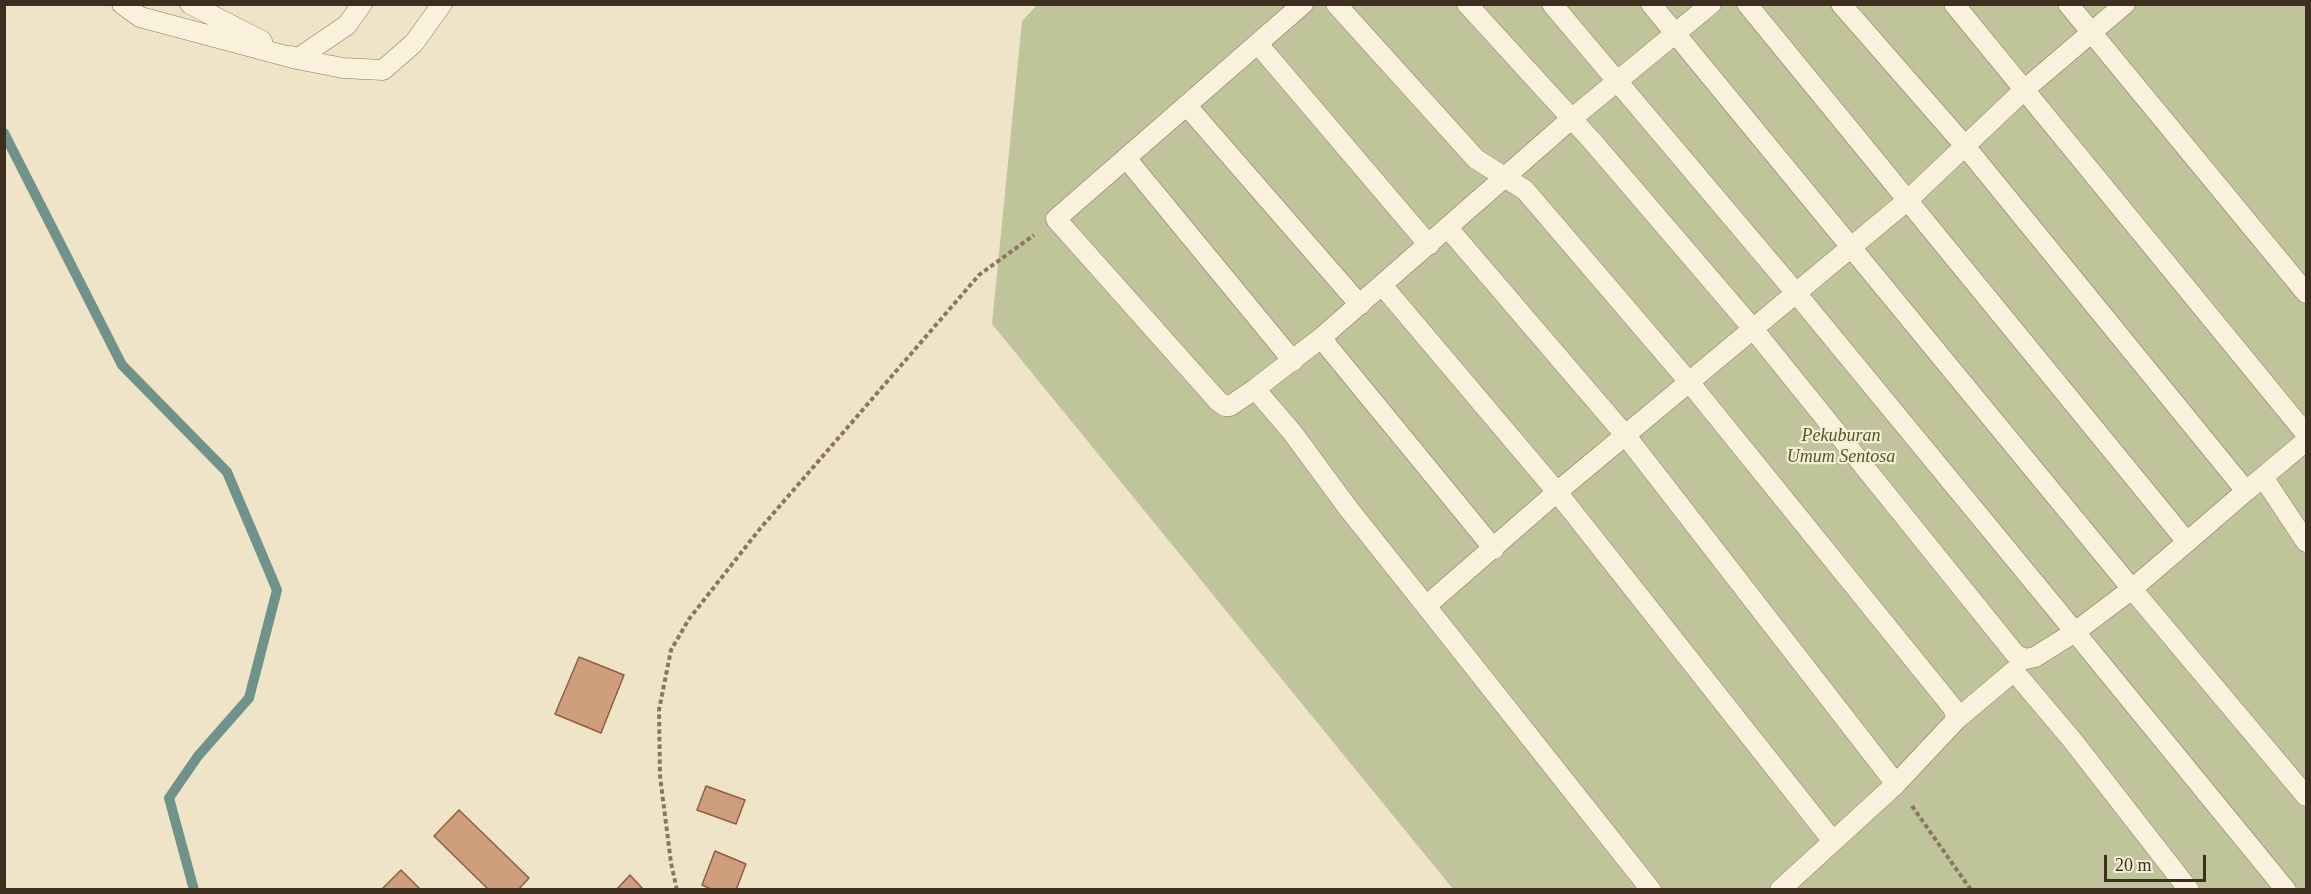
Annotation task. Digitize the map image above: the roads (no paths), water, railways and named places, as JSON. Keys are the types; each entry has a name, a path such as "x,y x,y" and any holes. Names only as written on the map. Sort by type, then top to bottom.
{"lane":[{"path":"122,4 140,17 297,59 343,68 383,70 414,43 442,4"},
{"path":"190,4 297,59"},
{"path":"297,59 347,25 362,4"},
{"path":"1304,4 1056,219 1218,401 1230,405 1255,389 1321,338 1570,120 1711,4"},
{"path":"1336,4 1476,159 1525,190 1690,383 1953,708 1957,719"},
{"path":"1467,4 1570,120 1593,142 1754,330 2016,655 2020,665 2073,741 2189,890"},
{"path":"1552,4 1796,293 2286,890"},
{"path":"1651,4 2132,589 2307,796"},
{"path":"1747,4 1909,199 2187,542"},
{"path":"1841,4 1965,146 2246,491"},
{"path":"1954,4 2307,434"},
{"path":"2068,4 2307,292"},
{"path":"1426,606 1557,492 1909,199 2024,90 2125,4"},
{"path":"1258,44 1429,245"},
{"path":"1187,106 1360,305"},
{"path":"1126,158 1293,361"},
{"path":"1448,228 1626,436 1896,783"},
{"path":"1382,285 1557,492 1833,840"},
{"path":"1321,338 1494,549"},
{"path":"1255,389 1292,432 1355,517 1651,890"},
{"path":"1780,890 1896,783 1957,719 2020,665 2075,632 2132,589 2307,441"},
{"path":"2263,477 2307,542"}],"waterway":[{"path":"4,133 122,365 227,472 277,590 249,698 198,756 169,798 194,890"}],"park label":[{"name":"Pekuburan Umum Sentosa","path":"1841,446"}]}
